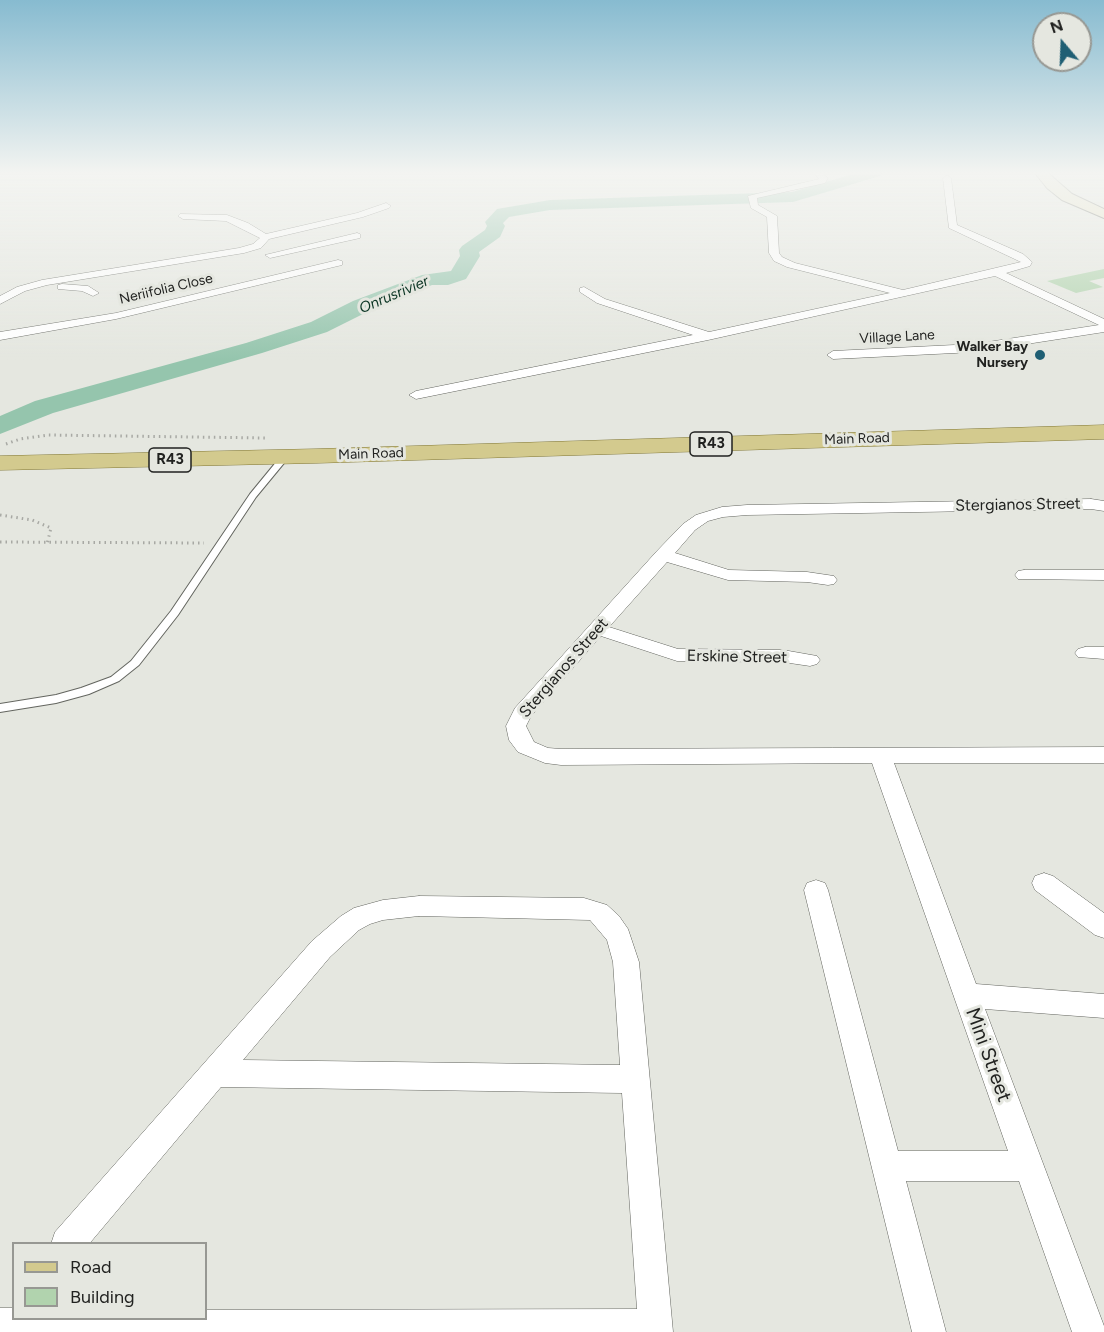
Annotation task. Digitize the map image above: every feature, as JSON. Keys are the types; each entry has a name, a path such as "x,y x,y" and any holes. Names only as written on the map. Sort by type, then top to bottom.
{"main road":[{"name":"Main Road","path":"317,456 1104,432"},
{"name":"Main Road","path":"317,456 351,460 1104,444"},
{"name":"R43","path":"12,463 317,456"}],"street":[{"path":"262,235 265,237 273,235"},
{"path":"773,235 774,253 782,262 904,293"},
{"path":"416,395 708,336 996,273 1022,266 1027,262 1019,256 972,235"},
{"path":"270,255 357,236"},
{"path":"258,246 265,237"},
{"path":"0,301 16,291 258,246 272,247 285,252"},
{"name":"Neriifolia Close","path":"0,336 116,316 338,263"},
{"path":"996,273 1104,323"},
{"path":"0,284 16,291 80,287 93,293"},
{"path":"584,290 601,302 708,336"},
{"name":"Village Lane","path":"833,355 975,348 1104,328"},
{"name":"Stergianos Street","path":"1104,506 1091,504 735,510 711,515 695,522 663,555 518,719 516,733 520,740 535,752 561,757 884,767 1104,755"},
{"path":"663,555 728,575 807,577 828,580"},
{"path":"1024,575 1104,575"},
{"name":"Erskine Street","path":"597,629 677,655 783,656 810,660"},
{"name":"Mini Street","path":"884,767 1089,1332"},
{"path":"1044,883 1104,927"},
{"path":"816,890 929,1332"},
{"path":"0,1324 252,1328 656,1329 626,962 619,937 610,923 598,912 584,908 419,906 363,915 350,923 321,949 69,1242"},
{"path":"966,995 1104,1006"},
{"path":"213,1074 634,1079"},
{"path":"886,1166 1028,1166"},
{"path":"0,1324 12,1309"}],"lane":[{"path":"0,708 56,699 85,691 115,679 135,663 169,620 253,496 285,457"}],"path":[{"path":"0,515 32,520 51,528 47,544"},
{"path":"0,543 220,544"}],"building":[{"path":"1104,269 1104,278 1089,281 1103,287 1076,293 1047,281"}],"waterway":[{"name":"Onrusrivier","path":"0,426 44,407 254,348 319,327 361,306 429,279 448,279 459,275 470,256 469,250 490,235"}],"place":[{"name":"Walker Bay Nursery","path":"1040,355"}]}
